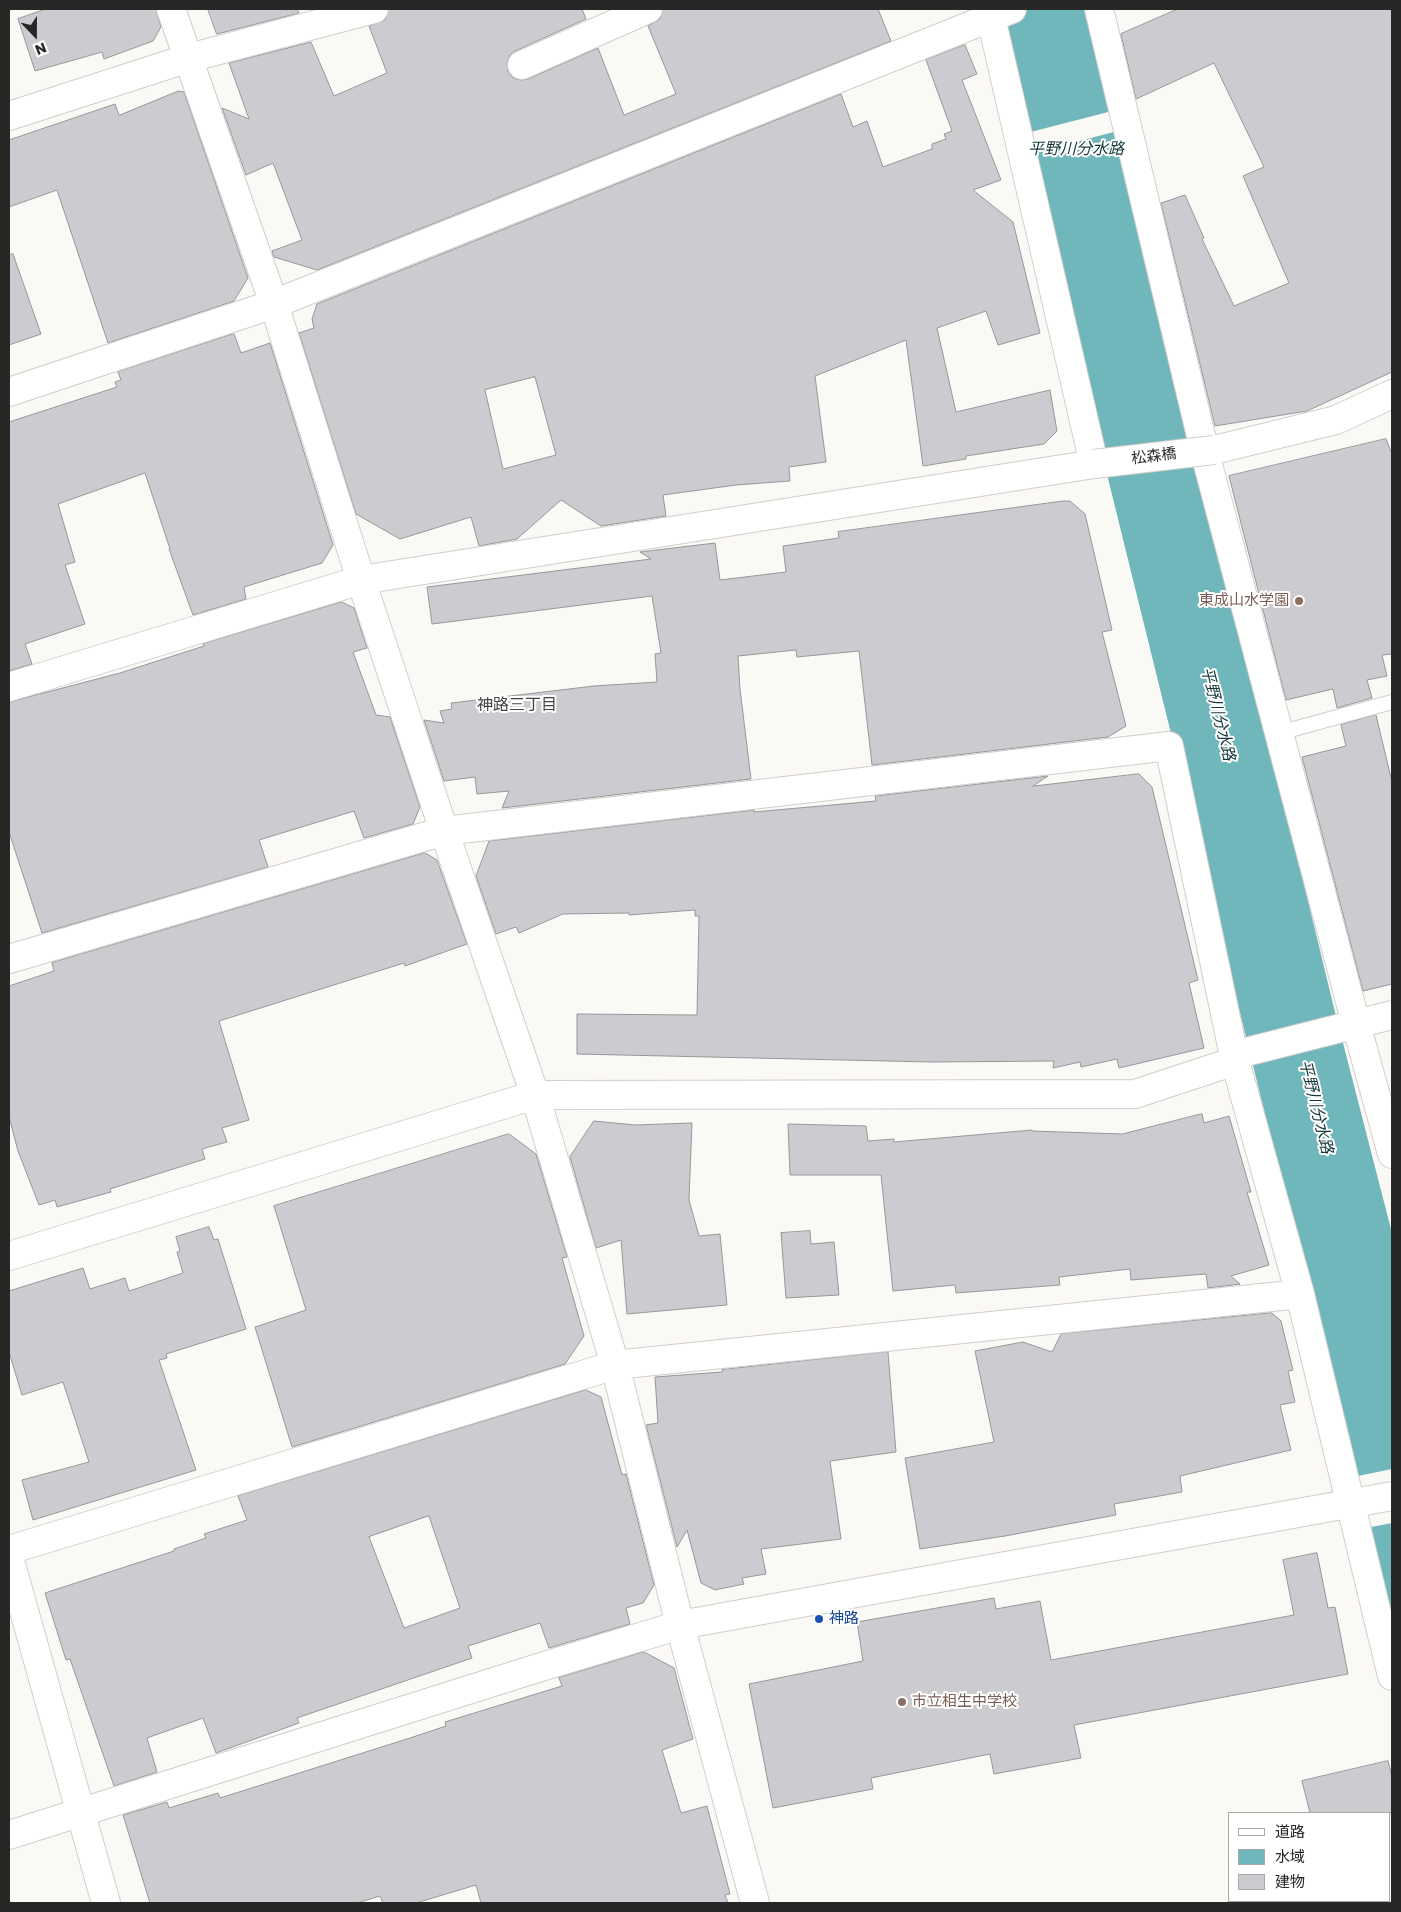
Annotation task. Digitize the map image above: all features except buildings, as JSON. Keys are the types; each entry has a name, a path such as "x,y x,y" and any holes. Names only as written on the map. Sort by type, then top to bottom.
{"street":[{"path":"171,9 274,304 361,580 444,831 535,1094 615,1365 680,1625 755,1903"},
{"path":"9,116 188,58 374,9"},
{"path":"522,65 648,9"},
{"path":"1100,9 1206,457 1279,733 1351,1025 1392,1154"},
{"path":"9,392 274,304 997,12 1094,464"},
{"name":"松森橋","path":"9,688 361,580 1094,464 1214,450 1336,420 1392,394"},
{"path":"9,959 444,831 1169,746 1240,1056 1355,1503 1392,1676"},
{"path":"9,1256 535,1094 1135,1094 1240,1056 1392,1015"},
{"path":"9,1550 615,1365 1300,1294"},
{"path":"9,1835 680,1625 1392,1496"},
{"path":"9,1557 106,1903"}],"lane":[{"path":"1279,733 1392,702"}],"water":[{"name":"平野川分水路","path":"992,9 1091,9 1334,1008 1392,1233 1392,1628"}],"pier":[{"path":"1116,110 1121,130 1027,155 1023,134"},
{"path":"1392,1469 1392,1523 1366,1528 1353,1477"}],"place":[{"name":"東成山水学園","path":"1299,601"},
{"name":"神路","path":"819,1619"},
{"name":"市立相生中学校","path":"902,1702"}],"district":[{"name":"神路三丁目","path":"517,706"}]}
